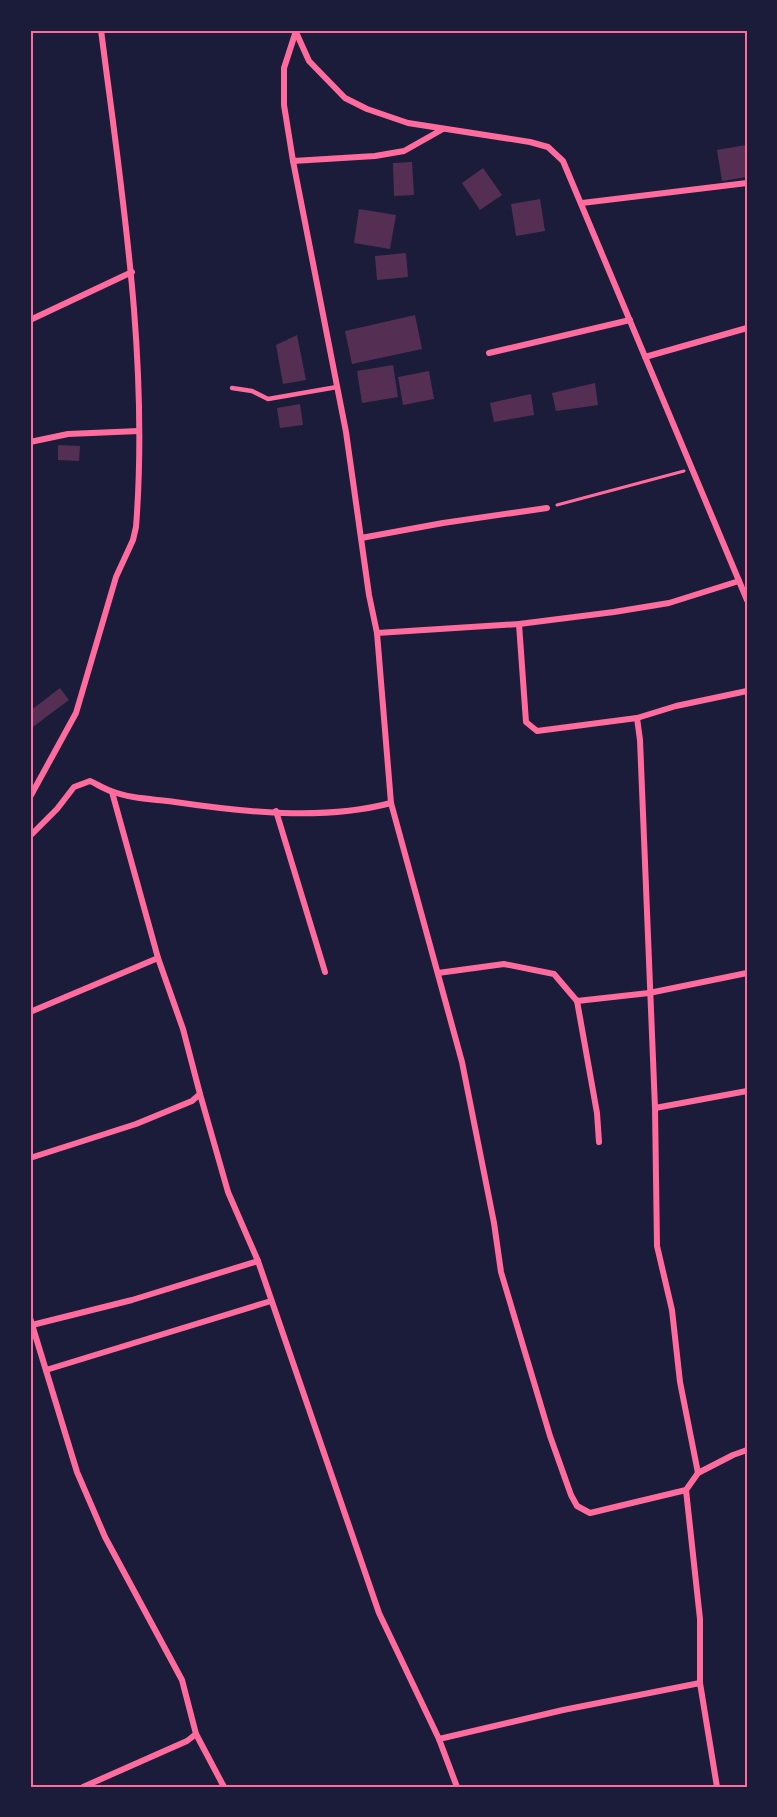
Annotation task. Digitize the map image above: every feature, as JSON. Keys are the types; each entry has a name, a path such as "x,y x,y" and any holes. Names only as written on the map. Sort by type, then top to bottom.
{"street":[{"path":"30,797 76,713 116,577 133,540 138,506 140,399 132,273 101,30"},
{"path":"295,32 309,61 345,98 367,109 408,123 530,142 548,147 563,161 747,600"},
{"path":"295,32 284,68 284,105 346,432 377,633 390,803 462,1062 494,1223 501,1272 550,1436 571,1495 577,1506 591,1513 686,1490 698,1473 747,1450"},
{"path":"293,161 375,156 404,151 444,129"},
{"path":"582,203 747,183"},
{"path":"30,320 132,273"},
{"path":"489,353 630,320"},
{"path":"645,357 747,328"},
{"path":"30,442 68,434 139,431"},
{"path":"361,538 547,508"},
{"path":"377,633 519,624 669,603 739,582"},
{"path":"519,624 526,722 537,731 637,718 676,706 747,691"},
{"path":"637,718 640,740 655,1108 657,1246 672,1310 680,1382 698,1473"},
{"path":"30,836 57,809 74,787 90,781 112,792 225,810 327,813 390,803"},
{"path":"112,792 158,958 183,1029 228,1192 258,1261 379,1613 439,1739 457,1787"},
{"path":"276,812 325,972"},
{"path":"30,1012 158,958"},
{"path":"438,973 504,964 554,974 577,1000 597,1113 599,1142"},
{"path":"577,1000 649,993 747,973"},
{"path":"655,1108 747,1090"},
{"path":"30,1158 136,1124 192,1101 200,1094"},
{"path":"32,1325 132,1299 258,1261"},
{"path":"46,1370 271,1301"},
{"path":"30,1318 82,1483 105,1537 182,1680 196,1734 225,1787"},
{"path":"686,1490 700,1619 700,1683 717,1787"},
{"path":"439,1739 562,1710 700,1683"},
{"path":"83,1787 187,1741 196,1734"}],"lane":[{"path":"232,388 252,392 268,399 337,387"}],"path":[{"path":"547,508 692,469"}],"building":[{"path":"746,145 747,177 722,181 717,150"},
{"path":"412,162 414,195 394,196 393,163"},
{"path":"483,168 502,195 480,210 462,183"},
{"path":"540,199 545,231 516,236 511,204"},
{"path":"359,209 396,215 390,249 354,243"},
{"path":"406,253 408,277 377,280 375,256"},
{"path":"415,315 422,349 352,364 345,331"},
{"path":"297,335 306,380 283,384 276,345"},
{"path":"393,365 398,397 362,403 357,371"},
{"path":"429,371 434,399 403,405 398,377"},
{"path":"595,383 598,405 556,411 552,393"},
{"path":"531,394 534,415 494,422 490,403"},
{"path":"300,404 303,425 280,428 277,408"},
{"path":"58,445 80,446 79,461 58,460"},
{"path":"60,688 69,700 30,729 30,711"}]}
